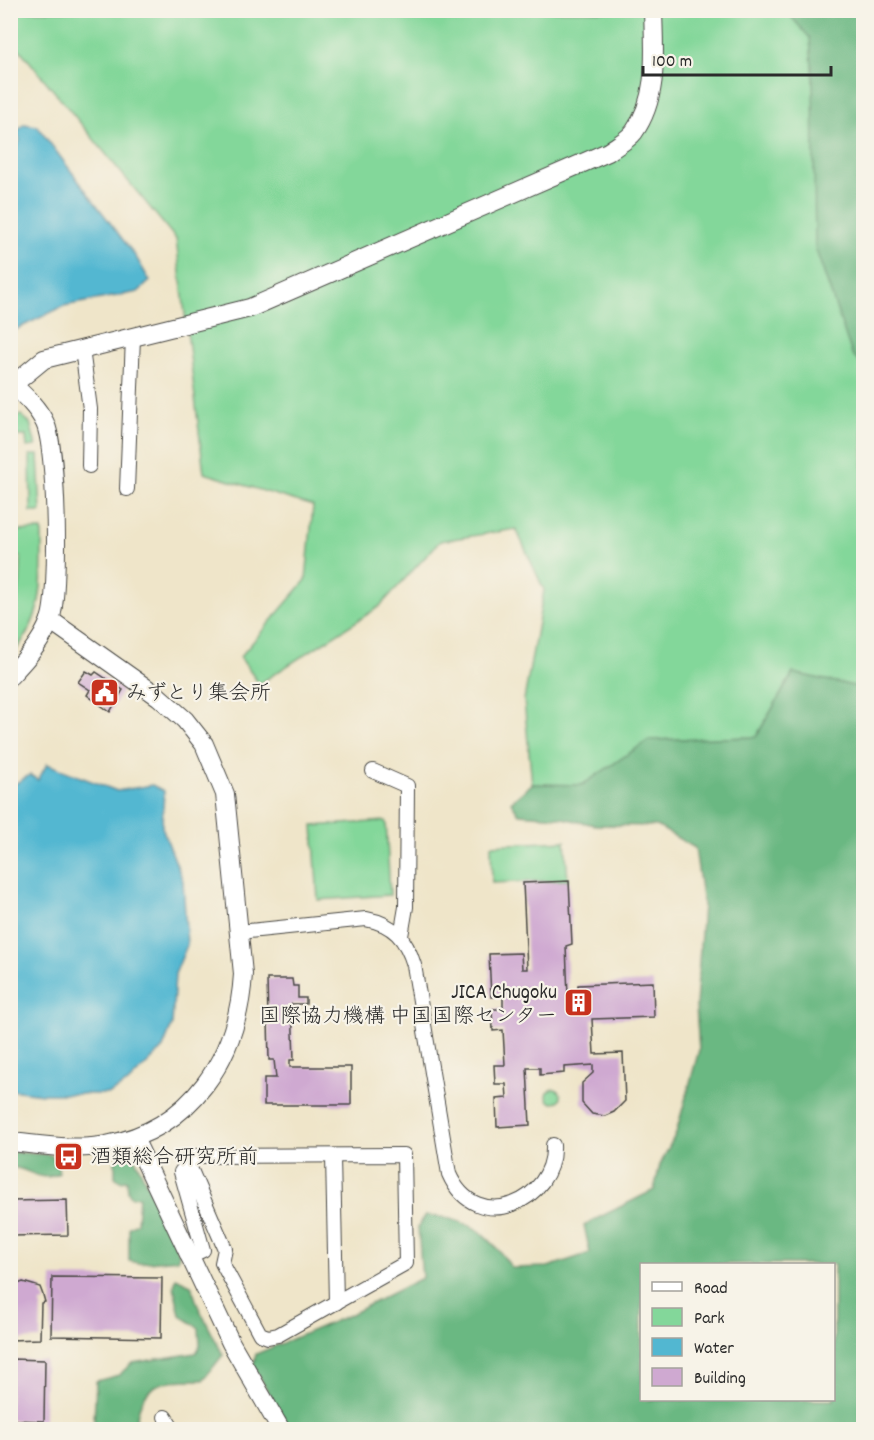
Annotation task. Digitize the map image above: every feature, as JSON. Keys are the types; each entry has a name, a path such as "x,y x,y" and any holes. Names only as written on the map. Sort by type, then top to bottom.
{"street":[{"path":"10,676 37,646 50,620 56,589 52,450 46,424 33,404 12,386 44,359 250,308 608,152 633,134 650,101 654,63 653,10"},
{"path":"127,489 134,337"},
{"path":"82,349 90,409 89,466"},
{"path":"10,1142 66,1147 104,1145 134,1138 180,1111 208,1083 228,1049 242,998 243,974 225,794 204,744 185,720 159,697 50,620"},
{"path":"373,771 407,786 406,907 401,936"},
{"path":"239,932 366,919 386,924 401,936 414,965 449,1174 456,1190 470,1202 484,1208 506,1207 546,1180 551,1169 554,1145"},
{"path":"134,1138 188,1257 231,1343 281,1430"},
{"path":"333,1155 336,1303"},
{"path":"187,1161 225,1249 222,1263 260,1335 268,1337 278,1335 406,1263 404,1155 194,1156 187,1161 181,1172 203,1250 188,1257"},
{"path":"165,1417 173,1430"}],"green space":[{"path":"10,11 863,11 863,688 793,673 756,737 649,740 582,785 532,784 524,700 544,590 516,529 440,541 379,607 259,684 240,657 306,580 313,506 204,473 176,239 11,39"},
{"path":"786,11 863,11 863,366 852,354 815,247 813,81 810,38"},
{"path":"21,415 30,423 36,446 27,447 26,436 11,436 11,418"},
{"path":"30,455 38,455 41,512 31,512"},
{"path":"42,530 40,597 31,626 11,656 10,627 19,588 21,557 11,556 11,531"},
{"path":"793,673 863,688 863,1429 290,1429 253,1366 256,1354 347,1316 422,1278 418,1227 426,1215 467,1224 485,1236 512,1268 548,1267 590,1253 584,1225 654,1190 660,1165 676,1133 699,1050 696,1006 703,904 695,848 657,826 595,825 558,817 519,814 511,802 532,784 582,785 649,740 756,737"},
{"path":"386,821 390,895 318,900 313,826"},
{"path":"565,841 568,880 492,883 491,845"},
{"path":"554,1089 559,1091 561,1096 559,1101 554,1103 549,1101 547,1096 549,1091"},
{"path":"10,1152 51,1155 57,1162 59,1173 46,1177 11,1167"},
{"path":"132,1152 179,1253 178,1259 138,1263 129,1261 129,1227 137,1223 139,1196 132,1197 128,1192 127,1180 120,1181 115,1177 115,1161 119,1155"},
{"path":"176,1278 191,1285 198,1306 223,1355 203,1380 175,1381 155,1386 142,1401 135,1429 87,1429 94,1422 96,1381 119,1375 132,1363 196,1353 200,1346 199,1328 180,1315 174,1287"}],"water":[{"path":"24,124 37,126 136,257 150,281 138,292 64,306 11,332 11,159 20,140 17,132"},
{"path":"47,764 117,791 152,785 164,791 162,827 183,881 187,945 175,974 172,1025 163,1048 128,1083 109,1094 42,1094 11,1090 11,786 30,775 38,780"}],"building":[{"name":"みずとり集会所","path":"86,671 93,675 96,672 123,690 110,712 87,695 90,690 78,682"},
{"name":"JICA Chugoku 国際協力機構 中国国際センター","path":"569,881 572,944 566,946 568,996 578,996 578,985 653,982 654,1017 592,1019 594,1054 623,1053 625,1101 614,1112 605,1116 592,1114 582,1103 582,1083 593,1073 593,1065 564,1067 564,1073 540,1075 540,1068 527,1068 530,1125 497,1127 496,1099 507,1098 506,1084 495,1084 494,1065 505,1065 503,1030 493,1031 492,1009 503,1009 503,996 491,997 489,954 521,953 522,969 527,969 523,883"},
{"path":"267,979 292,979 293,986 298,986 298,998 306,998 306,1004 292,1004 294,1060 290,1060 290,1067 351,1067 351,1105 264,1105 264,1078 276,1078 274,1060 269,1060"},
{"path":"67,1200 68,1235 10,1236 10,1201"},
{"path":"52,1277 162,1278 161,1338 51,1336"},
{"path":"23,1282 40,1287 43,1295 45,1302 41,1303 40,1339 10,1340 10,1293 15,1285"},
{"path":"10,1359 45,1360 44,1421 10,1420"}],"place":[{"name":"みずとり集会所","path":"105,692"},
{"name":"JICA Chugoku 国際協力機構 中国国際センター","path":"578,1003"},
{"name":"酒類総合研究所前","path":"69,1156"}]}
